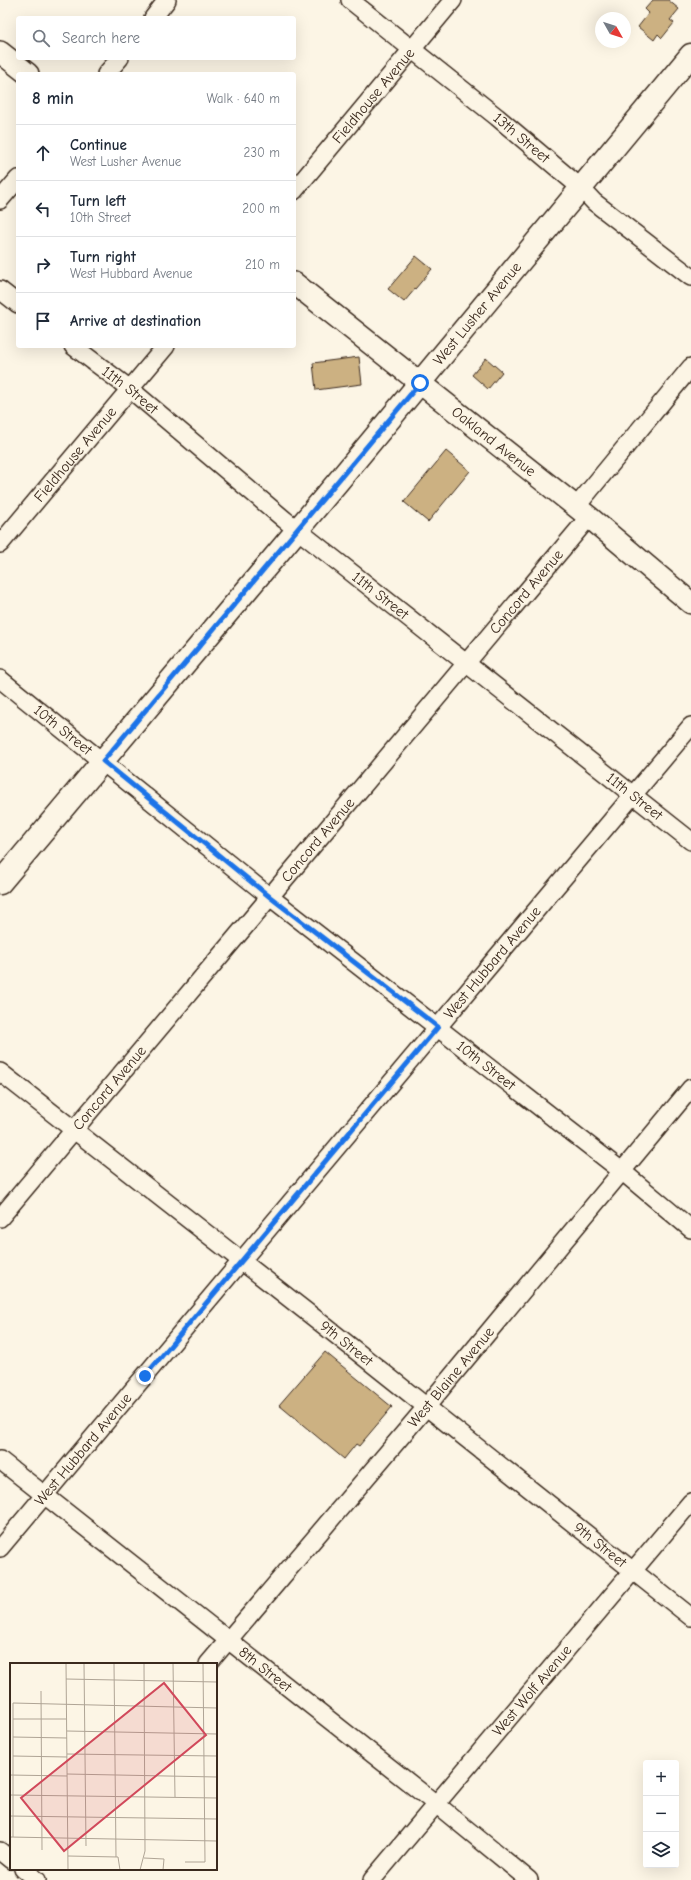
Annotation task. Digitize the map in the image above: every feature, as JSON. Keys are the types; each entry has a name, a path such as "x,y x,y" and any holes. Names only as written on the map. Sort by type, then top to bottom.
{"main road":[{"name":"West Lusher Avenue","path":"0,884 420,383 691,55"}],"street":[{"path":"155,16 167,0"},
{"name":"13th Street","path":"350,0 412,48 581,188 594,202 691,277"},
{"name":"Fieldhouse Avenue","path":"296,189 452,0"},
{"path":"0,52 25,72"},
{"path":"108,72 118,60"},
{"path":"0,200 16,181"},
{"name":"Oakland Avenue","path":"296,285 582,512 691,603"},
{"path":"0,290 16,302"},
{"name":"11th Street","path":"76,348 130,389 297,530 467,662 691,841"},
{"name":"Fieldhouse Avenue","path":"0,544 164,348"},
{"name":"Concord Avenue","path":"0,1218 467,662 691,367"},
{"name":"10th Street","path":"0,679 270,897 623,1172 691,1229"},
{"name":"West Hubbard Avenue","path":"0,1548 691,726"},
{"name":"9th Street","path":"0,1072 73,1131 242,1260 691,1617"},
{"name":"West Blaine Avenue","path":"209,1663 427,1406 623,1172 691,1088"},
{"name":"8th Street","path":"0,1460 436,1804 529,1880"},
{"name":"West Wolf Avenue","path":"372,1880 691,1502"},
{"path":"0,1851 10,1859"}],"building":[{"path":"653,0 668,0 679,9 670,20 674,23 662,38 658,34 654,40 638,27 649,13 645,9"},
{"path":"416,256 432,269 404,302 388,289"},
{"path":"359,357 362,384 316,390 313,363"},
{"path":"486,358 502,372 488,389 472,375"},
{"path":"446,451 470,471 428,522 404,502"},
{"path":"325,1352 392,1407 359,1446 356,1444 344,1459 279,1405"}],"route":[{"path":"145,1376 438,1027 270,897 103,761 420,383"}]}
